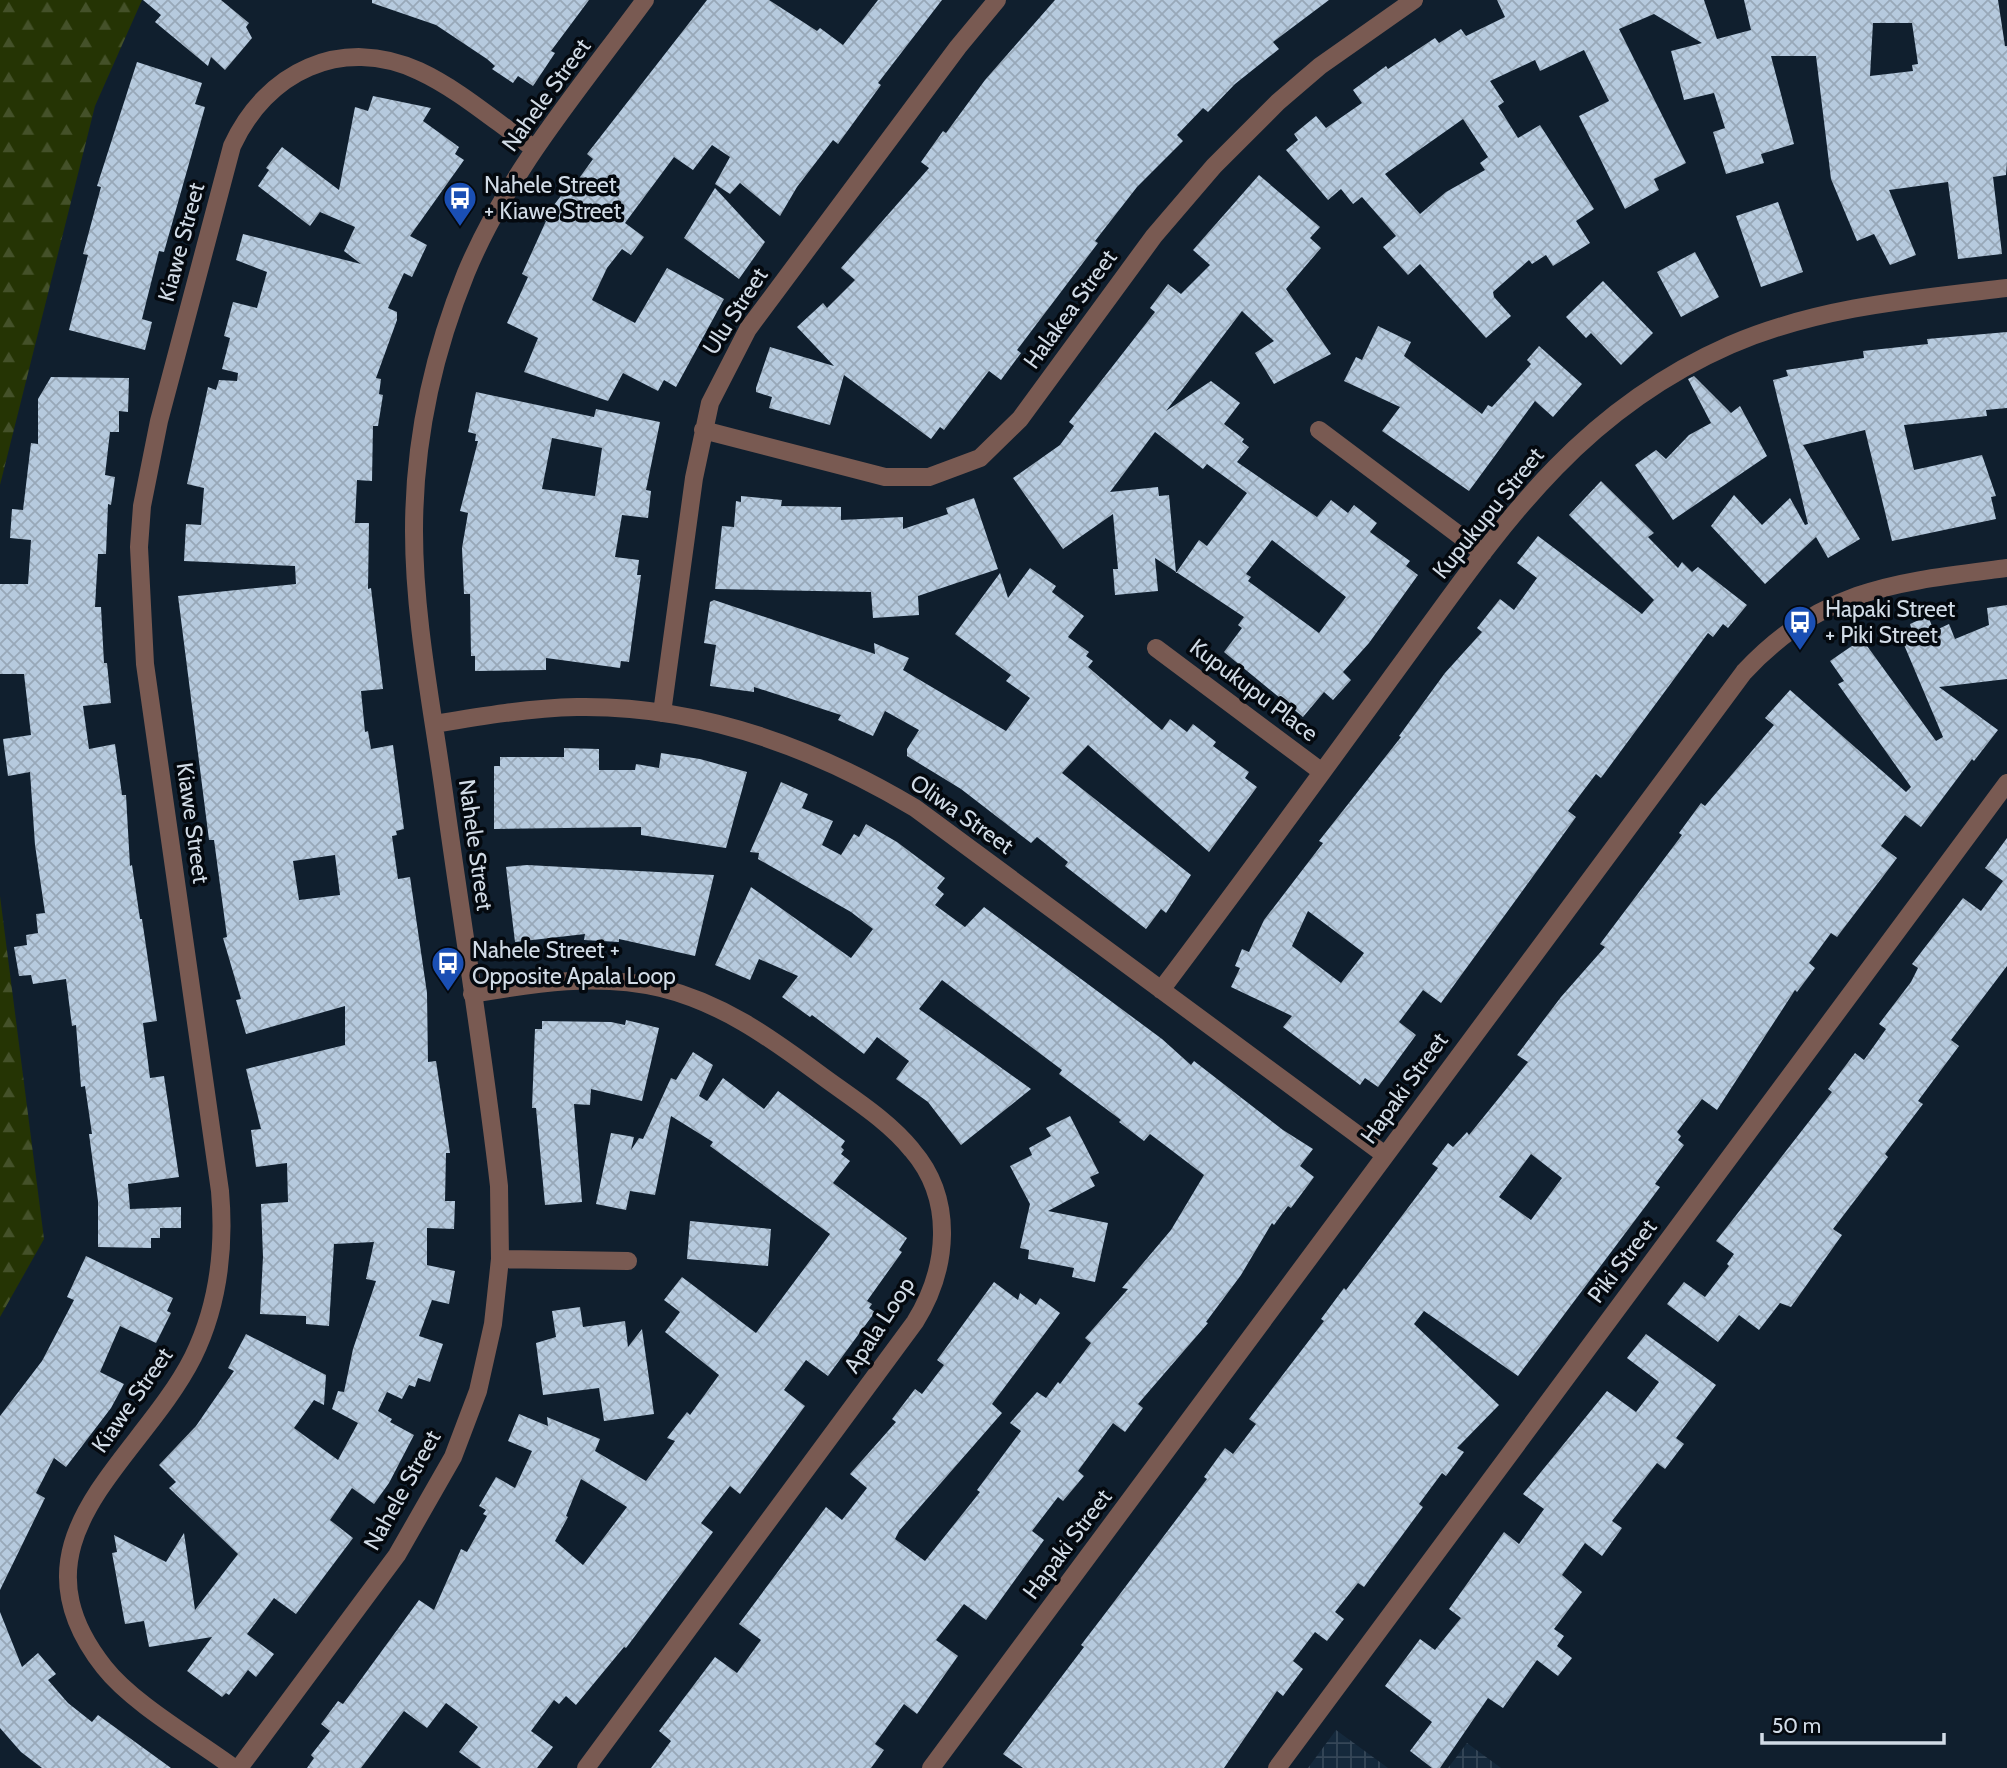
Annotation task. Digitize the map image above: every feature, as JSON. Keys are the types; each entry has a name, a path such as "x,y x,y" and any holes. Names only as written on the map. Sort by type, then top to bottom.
{"street":[{"name":"Nahele Street","path":"239,1768 397,1555 436,1490 478,1391 493,1324 500,1259 499,1186 421,625 414,530 426,406 446,328 467,272 508,192 535,149 645,0"},
{"name":"Ulu Street","path":"662,713 703,430 710,402 748,329 942,69 997,0"},
{"name":"Halakea Street","path":"703,430 885,477 929,477 980,458 1020,419 1154,236 1214,166 1278,102 1320,66 1414,0"},
{"name":"Kiawe Street","path":"233,1768 126,1689 106,1669 79,1629 67,1597 68,1569 80,1524 99,1489 173,1390 194,1355 215,1297 222,1248 219,1191 143,646 139,547 147,472 232,146 254,108 277,86 314,64 335,58 398,63 435,79 535,149"},
{"name":"Kupukupu Street","path":"1161,990 1483,553 1539,482 1598,425 1639,395 1692,364 1794,321 1876,304 2007,288"},
{"path":"1319,430 1483,553"},
{"name":"Hapaki Street","path":"931,1768 1728,691 1757,658 1801,622 1857,594 1915,580 2007,568"},
{"name":"Kupukupu Place","path":"1156,648 1322,772"},
{"name":"Oliwa Street","path":"435,724 578,707 662,713 755,733 838,765 915,808 1385,1156"},
{"name":"Piki Street","path":"1277,1768 2007,783"},
{"name":"Apala Loop","path":"472,994 536,984 595,980 662,988 730,1013 791,1053 899,1136 927,1172 941,1214 943,1240 937,1279 915,1322 586,1768"},
{"path":"500,1259 628,1261"}],"shaded area":[{"path":"1336,1730 1388,1768 1308,1768"},
{"path":"1467,1743 1501,1768 1448,1768"}],"green space":[{"path":"0,0 142,0 95,106 0,485"},
{"path":"0,896 44,1239 0,1317"}],"building":[{"path":"143,0 221,0 249,23 246,27 252,38 225,70 211,57 208,66 155,22 161,15"},
{"path":"372,0 589,0 551,51 555,53 533,86 518,76 513,83 492,69 495,66 487,59 436,25 372,3"},
{"path":"707,0 769,0 817,31 820,28 843,45 878,0 942,0 878,83 881,85 838,144 833,140 797,187 780,216 740,183 730,194 715,184 730,157 712,145 693,170 674,157 625,223 644,237 631,255 622,249 607,268 592,300 635,323 667,268 724,299 676,387 664,380 658,391 623,373 608,401 524,372 538,338 507,323 528,277 522,274 546,221 543,219 564,192 567,195 593,159 587,154"},
{"path":"1055,0 1329,0 1273,42 1279,49 1235,84 1208,112 1203,108 1177,135 1183,141 1137,187 1095,241 1098,243 1017,350 1021,353 1001,380 989,371 944,430 940,427 931,439 844,375 830,425 769,408 772,397 756,392 756,388 770,347 834,366 797,327 823,303 827,308 855,280 841,268 929,168 921,162 943,131 946,133 985,80"},
{"path":"1497,0 1704,0 1717,39 1751,30 1744,0 1998,0 2007,46 2006,175 1993,177 2002,254 1958,259 1948,182 1889,190 1916,255 1890,265 1874,234 1857,241 1831,179 1816,56 1771,56 1794,144 1761,154 1764,163 1726,174 1713,132 1725,128 1714,93 1684,100 1671,51 1702,43 1654,14 1619,29 1686,163 1654,179 1659,190 1625,209 1579,116 1609,101 1584,50 1540,71 1535,60 1490,81 1504,102 1498,106 1518,138 1540,125 1594,209 1576,221 1590,243 1553,266 1546,255 1532,264 1529,260 1493,292 1494,297 1511,316 1486,338 1420,264 1408,275 1383,247 1396,236 1362,197 1353,204 1341,189 1328,200 1286,150 1298,140 1294,134 1316,116 1326,128 1362,103 1353,90 1386,66 1388,69 1435,38 1439,43 1461,29 1466,36 1505,17","holes":["1873,23 1912,23 1918,64 1912,65 1913,71 1870,76","1463,119 1488,157 1480,163 1485,170 1446,192 1420,214 1385,174"]},
{"path":"137,62 202,83 195,104 205,107 164,252 159,251 142,319 152,322 145,350 69,330 88,255 83,254 101,187 97,186"},
{"path":"373,96 431,108 423,121 459,147 455,154 464,160 410,236 427,245 412,277 404,273 388,308 397,312 397,320 376,378 381,379 379,394 383,395 378,426 373,426 372,481 357,480 355,523 369,523 368,589 371,588 383,689 361,691 365,732 368,731 371,749 393,745 404,829 396,831 397,835 392,836 398,879 410,877 427,993 428,1062 436,1061 450,1153 446,1153 445,1201 455,1201 454,1229 427,1228 427,1265 455,1271 449,1304 432,1300 419,1336 443,1344 430,1382 418,1378 415,1387 409,1385 402,1399 387,1392 378,1411 392,1419 390,1422 414,1435 389,1483 374,1504 352,1488 330,1520 353,1538 296,1614 274,1598 247,1634 274,1654 256,1677 248,1670 229,1695 226,1693 222,1697 187,1671 212,1637 149,1647 144,1621 125,1624 112,1553 117,1552 114,1535 166,1562 184,1533 195,1610 238,1554 169,1488 176,1482 159,1465 196,1426 234,1371 228,1368 246,1334 326,1375 324,1405 314,1400 294,1428 338,1460 358,1423 332,1409 338,1391 344,1392 353,1349 376,1281 366,1279 374,1242 334,1244 329,1326 306,1324 306,1316 260,1314 263,1257 261,1204 288,1202 287,1163 256,1167 251,1130 261,1129 246,1069 345,1045 345,1006 246,1034 236,1000 241,999 223,938 227,937 214,840 209,840 178,596 296,584 295,566 184,561 186,524 201,525 204,488 187,484 208,387 216,390 219,380 237,381 238,373 222,369 230,338 224,336 233,302 257,308 267,272 236,260 243,234 361,264 344,251 355,227 320,212 310,226 258,186 269,170 266,168 282,147 339,190 355,107 368,111","holes":["335,855 340,895 299,900 293,861"]},
{"path":"1259,175 1320,227 1310,238 1321,248 1286,289 1331,354 1274,384 1255,353 1274,341 1242,311 1166,411 1211,381 1240,403 1224,424 1244,439 1242,442 1249,447 1237,462 1317,517 1331,500 1348,513 1354,505 1377,523 1370,532 1410,561 1406,566 1418,575 1369,643 1343,672 1351,680 1333,700 1324,692 1303,717 1224,652 1242,628 1238,625 1244,617 1177,572 1199,540 1207,546 1247,493 1207,464 1203,469 1155,432 1110,492 1158,487 1159,496 1169,495 1176,572 1155,558 1158,591 1115,595 1113,569 1118,569 1113,514 1063,549 1013,478 1060,445 1074,426 1069,422 1155,312 1150,308 1168,284 1181,294 1210,265 1193,250","holes":["1272,540 1346,597 1319,633 1248,581 1251,577 1246,574"]},
{"path":"715,188 765,242 739,279 684,238"},
{"path":"1778,202 1803,272 1761,287 1736,216"},
{"path":"1695,252 1719,297 1681,317 1657,272"},
{"path":"1603,281 1653,333 1621,365 1591,333 1586,338 1566,317"},
{"path":"1378,326 1411,342 1404,356 1482,414 1488,405 1492,407 1531,364 1527,360 1539,346 1582,384 1553,417 1535,401 1469,491 1382,431 1400,407 1344,381 1356,357 1362,360"},
{"path":"2007,332 2007,408 1986,410 1987,416 1904,425 1914,470 1982,455 1996,496 1991,497 1996,519 1892,541 1865,430 1803,445 1860,539 1828,558 1816,537 1765,584 1711,526 1734,495 1762,525 1790,498 1805,525 1808,524 1773,380 1788,376 1786,370 1864,358 1863,351 1928,344 1927,339"},
{"path":"1694,376 1731,413 1740,406 1767,456 1673,520 1635,465 1656,450 1666,459 1689,435 1711,423 1688,379"},
{"path":"51,377 129,378 128,412 119,411 119,432 110,432 105,475 115,477 111,505 108,504 106,554 98,554 95,607 101,607 104,663 107,663 111,703 83,706 89,749 115,744 122,795 126,795 130,866 132,865 142,919 157,1021 143,1023 150,1078 164,1076 179,1177 128,1184 130,1209 181,1207 181,1228 160,1228 160,1238 151,1238 151,1248 98,1247 98,1201 89,1134 92,1134 85,1086 81,1087 76,1025 72,1026 66,979 33,984 31,975 19,976 14,947 27,945 26,935 38,933 36,914 45,913 35,845 30,772 8,776 3,739 31,735 24,674 0,674 0,584 28,584 31,540 10,538 12,509 23,510 31,443 38,444 38,399"},
{"path":"476,392 594,417 596,409 660,422 646,490 651,491 648,518 622,515 615,557 639,560 637,575 641,575 629,662 621,661 620,668 546,658 546,670 475,671 475,656 471,656 470,594 464,594 462,548 468,513 460,511 478,441 475,441 476,434 468,432","holes":["552,438 602,448 595,496 542,489"]},
{"path":"1601,481 1654,533 1648,537 1678,568 1682,562 1692,572 1698,567 1747,605 1728,628 1723,624 1713,637 1708,633 1601,778 1596,774 1568,811 1576,817 1441,1003 1423,990 1399,1022 1416,1035 1378,1087 1365,1078 1360,1085 1283,1027 1292,1016 1231,987 1240,968 1235,966 1242,949 1249,952 1264,920 1323,843 1319,841 1401,737 1399,736 1445,673 1482,632 1477,628 1500,599 1514,610 1537,578 1517,563 1538,536 1642,614 1654,600 1569,515","holes":["1308,911 1364,953 1341,983 1292,946"]},
{"path":"741,496 782,500 781,506 841,507 841,520 903,517 903,529 948,514 946,508 974,498 998,569 918,596 919,615 873,618 871,592 715,589 722,526 734,527 736,501 741,502"},
{"path":"1030,568 1056,586 1052,592 1084,616 1068,637 1089,652 1086,656 1093,661 1088,667 1162,730 1170,719 1187,732 1193,724 1216,742 1213,746 1249,772 1245,778 1257,787 1209,852 1088,745 1062,773 1191,875 1166,913 1161,909 1146,929 1065,866 1068,862 1037,837 1031,843 961,789 907,756 907,749 919,730 885,711 873,736 838,720 841,715 754,687 754,692 710,686 716,645 704,643 710,602 714,600 875,654 874,643 909,658 903,670 1006,731 1030,698 1006,681 1011,675 955,634 1000,573 1008,598"},
{"path":"2007,605 2007,679 1939,687 1998,730 1974,761 1972,759 1921,827 1905,815 1881,846 1897,858 1837,937 1831,933 1809,963 1815,968 1797,992 1795,990 1717,1110 1702,1099 1677,1132 1681,1136 1678,1140 1684,1145 1655,1184 1660,1187 1518,1376 1424,1311 1414,1324 1499,1405 1457,1448 1464,1452 1446,1476 1442,1473 1419,1504 1423,1507 1364,1587 1358,1583 1335,1612 1344,1619 1327,1641 1315,1632 1293,1661 1303,1669 1283,1696 1277,1691 1224,1768 1023,1768 1003,1754 1084,1647 1081,1645 1207,1479 1204,1477 1225,1448 1233,1454 1256,1424 1249,1419 1324,1321 1321,1319 1344,1288 1346,1290 1438,1168 1432,1164 1448,1143 1453,1147 1467,1132 1469,1135 1528,1062 1517,1055 1561,997 1605,947 1600,944 1682,835 1679,833 1701,803 1705,806 1774,725 1765,718 1790,690 1906,792 1911,787 1838,684 1844,681 1830,661 1862,639 1936,741 1943,737 1902,640 1913,635 1910,624 1928,616 1934,631 1949,624 1955,639 1989,625 1987,608","holes":["1531,1154 1562,1178 1531,1220 1499,1197"]},
{"path":"564,748 599,749 599,770 635,770 636,764 659,768 661,753 700,759 747,772 726,848 641,835 641,827 494,829 494,766 500,766 500,757 564,757"},
{"path":"781,782 808,794 802,808 833,821 822,845 841,855 854,834 859,837 866,824 897,842 945,878 937,888 944,894 935,905 965,927 984,907 1162,1039 1191,1065 1194,1061 1283,1130 1313,1149 1300,1166 1314,1177 1291,1208 1288,1206 1274,1225 1272,1223 1241,1275 1206,1322 1208,1323 1138,1404 1143,1408 1125,1432 1113,1423 1078,1471 1084,1476 1063,1501 1058,1497 1032,1531 1044,1540 986,1620 964,1604 936,1640 958,1656 917,1714 904,1704 875,1744 884,1750 871,1768 651,1768 671,1741 659,1731 715,1657 737,1673 761,1640 739,1624 826,1507 842,1520 867,1488 850,1474 896,1422 892,1419 915,1389 922,1394 944,1365 937,1360 994,1282 1018,1300 1020,1293 1036,1305 1040,1298 1060,1313 992,1404 1002,1413 899,1531 895,1539 925,1561 980,1492 977,1490 1021,1431 1010,1423 1037,1392 1046,1398 1058,1382 1060,1384 1091,1343 1085,1338 1128,1289 1122,1288 1171,1230 1204,1175 1150,1134 1144,1141 1119,1122 1121,1120 1059,1074 1062,1070 942,980 919,1009 1031,1089 961,1145 928,1102 896,1079 909,1061 877,1037 864,1054 812,1015 810,1017 782,997 798,976 759,959 750,980 715,965 751,887 851,958 873,929 851,912 758,859 759,853 750,852"},
{"path":"2007,838 2007,966 1951,1040 1959,1046 1918,1101 1923,1104 1885,1154 1888,1157 1833,1229 1842,1235 1791,1307 1780,1303 1759,1330 1739,1315 1718,1342 1667,1304 1684,1282 1705,1297 1729,1266 1727,1264 1734,1254 1716,1241 1832,1092 1828,1089 1855,1053 1864,1060 1886,1029 1879,1024 1911,982 1918,968 1912,964 1963,898 1981,911 2003,881 1985,868"},
{"path":"527,865 714,875 695,956 619,939 619,942 584,940 585,934 515,942 506,867"},
{"path":"626,1020 659,1028 642,1101 591,1089 590,1105 574,1104 582,1202 545,1205 536,1108 532,1108 535,1029 542,1029 542,1021 611,1022 625,1025"},
{"path":"693,1052 713,1065 699,1096 707,1101 723,1078 764,1109 778,1091 845,1141 841,1154 850,1161 833,1183 907,1238 899,1250 902,1252 867,1301 872,1304 869,1308 875,1312 828,1376 806,1360 784,1390 805,1406 740,1494 730,1486 701,1523 713,1532 626,1648 624,1647 576,1705 566,1696 559,1704 554,1700 531,1731 553,1747 537,1768 481,1768 459,1752 478,1727 446,1703 427,1728 404,1711 361,1768 307,1768 314,1758 311,1755 330,1731 321,1724 338,1701 343,1704 419,1600 434,1610 461,1549 467,1552 487,1516 483,1514 486,1510 479,1506 496,1477 515,1488 532,1451 508,1441 519,1414 548,1426 547,1417 600,1439 595,1451 646,1481 675,1441 667,1438 687,1412 690,1415 719,1375 665,1332 680,1312 664,1300 682,1277 756,1333 830,1234 710,1146 713,1142 671,1116 655,1195 630,1191 626,1210 596,1204 611,1133 634,1137 631,1150 639,1138 643,1139 671,1078 676,1080","holes":["581,1479 627,1507 583,1565 555,1541 568,1517 566,1516"]},
{"path":"1070,1116 1099,1173 1090,1177 1095,1186 1048,1211 1108,1223 1095,1282 1072,1277 1074,1268 1028,1259 1029,1250 1020,1248 1030,1204 1010,1166 1032,1155 1029,1148 1051,1136 1046,1128"},
{"path":"690,1221 771,1229 768,1266 687,1259"},
{"path":"86,1256 173,1298 167,1311 171,1313 156,1343 120,1326 100,1372 124,1384 111,1408 66,1467 54,1458 36,1493 45,1498 0,1590 0,1416 42,1361 74,1300 67,1297"},
{"path":"580,1307 583,1327 625,1321 628,1347 642,1329 654,1414 604,1421 599,1388 543,1395 536,1343 556,1337 552,1311"},
{"path":"1646,1334 1716,1385 1676,1438 1684,1444 1665,1469 1657,1463 1612,1521 1622,1528 1602,1556 1585,1543 1562,1575 1582,1592 1554,1629 1564,1636 1557,1646 1572,1658 1558,1676 1537,1660 1503,1708 1488,1698 1440,1768 1432,1768 1410,1751 1432,1722 1385,1686 1420,1639 1435,1650 1461,1618 1449,1609 1504,1532 1519,1544 1544,1509 1523,1494 1607,1391 1636,1412 1659,1382 1627,1358"},
{"path":"0,1612 22,1667 38,1653 56,1674 48,1680 68,1703 92,1722 98,1715 171,1768 42,1768 21,1752 0,1728"}],"place":[{"name":"Nahele Street + Kiawe Street","path":"460,228"},
{"name":"Hapaki Street + Piki Street","path":"1800,652"},
{"name":"Nahele Street + Opposite Apala Loop","path":"448,993"}]}
